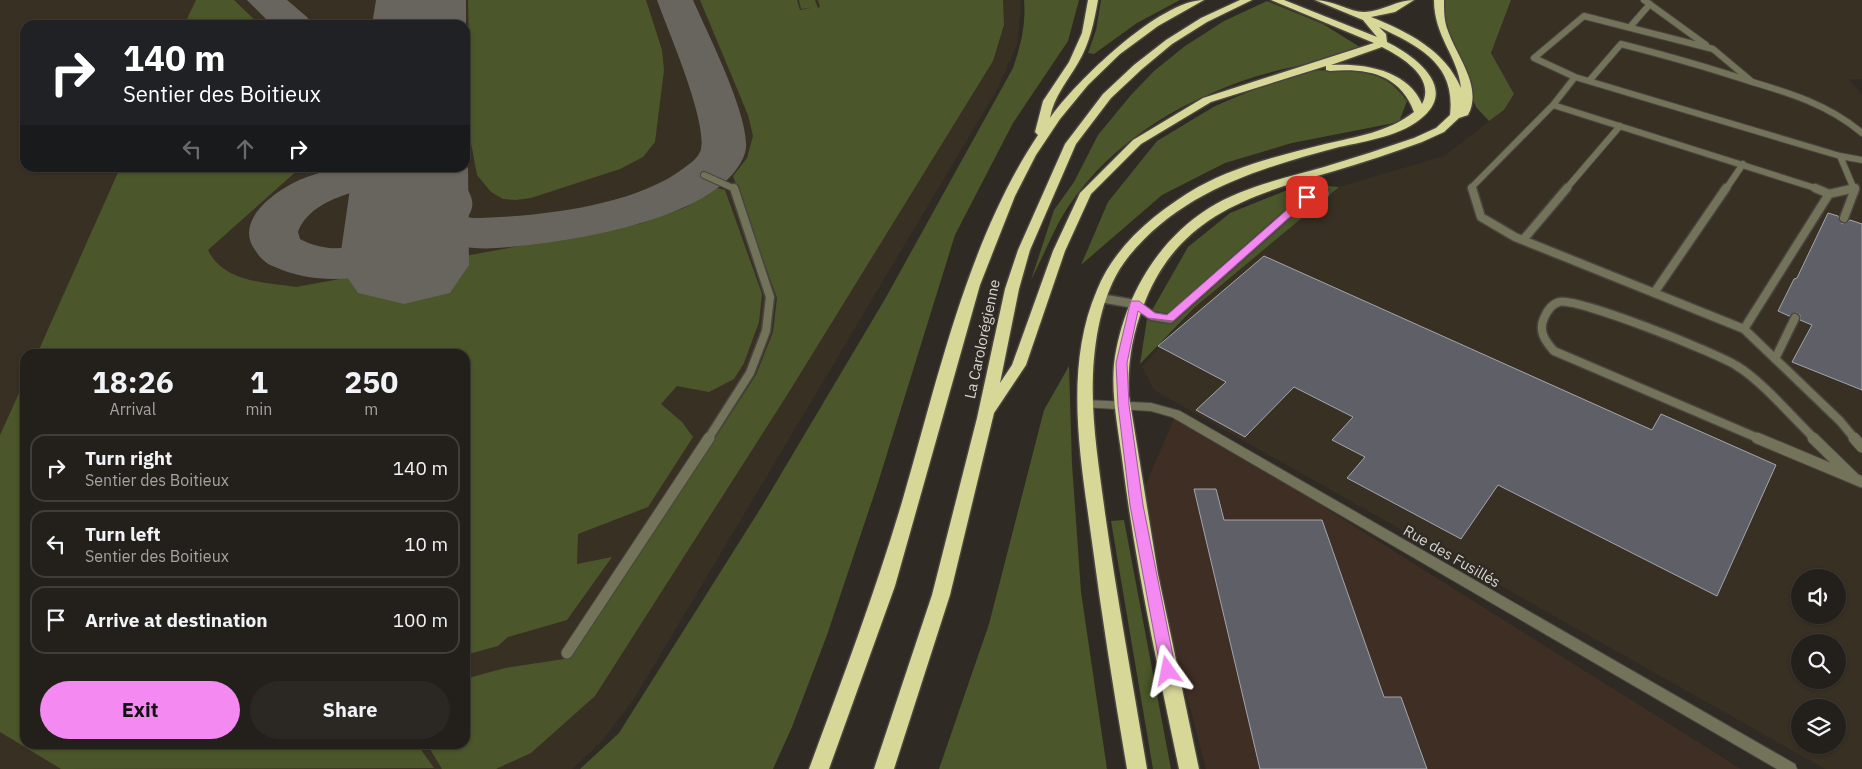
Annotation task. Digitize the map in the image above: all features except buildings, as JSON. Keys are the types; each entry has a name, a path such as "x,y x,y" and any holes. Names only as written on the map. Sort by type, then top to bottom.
{"highway":[{"path":"1040,138 1048,101 1074,62 1087,33 1093,0"},
{"name":"La Carolorégienne","path":"819,769 886,586 973,285 987,243 1003,206 1040,138 1075,90 1106,59 1138,33 1199,0"},
{"name":"La Carolorégienne","path":"884,769 941,595 985,418 1012,290 1024,250 1071,144 1108,96 1138,67 1169,42 1204,20 1247,0"},
{"path":"1137,769 1107,590 1086,404 1087,358 1100,298 1122,257 1147,229 1197,192 1233,175 1267,163 1374,135 1403,124 1420,114 1428,102 1431,89 1426,76 1415,64 1382,43 1276,0"},
{"path":"1301,10 1362,18 1392,10 1409,0"},
{"path":"1189,769 1148,573 1123,405 1121,363 1135,304 1163,254 1187,230 1213,211 1247,194 1418,140 1440,130 1455,116 1464,113 1468,100 1466,78 1438,18 1439,0"},
{"path":"1322,1 1407,37 1434,54 1450,73 1456,89 1455,116"},
{"path":"1362,18 1381,34 1382,43"},
{"path":"985,418 1019,365 1059,251 1086,193 1137,142 1207,100 1370,50 1382,43"},
{"path":"1304,69 1351,67 1390,77 1411,93 1420,114"}],"street":[{"name":"Rue des Fusillés","path":"1086,404 1151,408 1176,414 1790,769"}],"lane":[{"path":"1644,0 1713,49 1750,80"},
{"path":"1630,27 1650,4"},
{"path":"1713,49 1584,16 1534,58 1575,77 1840,156 1862,160"},
{"path":"1589,81 1621,44 1750,80 1819,103 1862,133"},
{"path":"1575,77 1553,105 1472,187 1481,218 1523,240 1744,329 1840,421 1862,447"},
{"path":"1553,105 1804,183 1829,194 1855,189"},
{"path":"1523,240 1620,126"},
{"path":"1840,156 1855,189 1844,218"},
{"path":"1654,293 1743,164"},
{"path":"567,653 638,548 750,373 766,331 770,297 734,188 704,175"},
{"path":"1100,298 1135,304 1152,316 1170,319 1307,197 1325,192"},
{"path":"1744,329 1829,194"},
{"path":"1559,302 1571,302 1598,310 1642,325 1738,366 1858,481 1554,351 1544,340 1542,332 1541,324 1548,309 1559,302"},
{"path":"1775,359 1795,318"}],"shaded area":[{"path":"0,0 1020,0 1017,44 998,88 634,699 601,742 572,769 0,769"},
{"path":"1511,0 1862,0 1862,79 1849,79 1862,95 1862,769 1825,769 1798,754 1846,754 1846,699 1791,699 1791,750 1154,390 1142,367 1195,307 1339,187 1444,156 1504,110 1514,94 1491,53"},
{"path":"1176,414 1741,769 1206,769 1137,505"}],"green space":[{"path":"196,0 234,0 255,20 186,20"},
{"path":"468,0 646,0 662,50 664,70 655,142 643,157 620,169 531,198 503,199 491,192 477,175 471,143 470,20 468,20"},
{"path":"700,0 797,0 800,10 810,8 801,9 799,0 815,0 818,8 820,7 818,0 1003,0 1004,25 993,61 789,392 595,696 531,753 496,769 442,769 430,749 470,749 470,678 505,668 571,658 756,375 773,332 777,298 733,176 747,158 753,136 748,115"},
{"path":"1024,0 1079,0 1068,41 1013,123 955,235 877,486 827,635 792,727 773,769 580,769 619,733 762,506 885,299 1013,68 1022,34"},
{"path":"1101,0 1180,0 1137,23 1094,54 1088,53 1096,30"},
{"path":"1439,0 1511,0 1491,53 1514,94 1504,110 1489,121 1476,107 1439,21"},
{"path":"1267,1 1323,24 1360,47 1225,87 1196,100 1143,132 1118,151 1096,172 1076,196 1059,222 1031,280 1054,210 1074,182 1098,135 1131,95 1154,71 1185,46 1224,21"},
{"path":"1300,70 1355,71 1385,80 1397,89 1407,101 1399,122 1292,143 1225,163 1162,195 1081,265 1108,202 1157,141 1215,106"},
{"path":"118,172 296,172 208,250 215,261 235,275 259,282 296,287 639,224 684,208 717,188 725,190 762,294 759,322 744,363 734,379 709,392 677,386 661,404 682,422 693,437 648,507 578,534 577,564 612,557 567,620 508,637 498,646 470,654 470,349 39,349"},
{"path":"1302,184 1339,187 1195,307 1140,364 1147,319 1188,247 1230,213"},
{"path":"1069,366 1072,464 1081,592 1107,769 939,769 989,624 1044,410"},
{"path":"20,391 20,744 0,732 0,435"},
{"path":"1124,520 1171,769 1153,769 1111,521"},
{"path":"28,749 421,749 434,768 61,769"}],"taxiway":[{"path":"265,0 288,20"},
{"path":"436,225 454,231 497,233 588,220 642,207 668,198 688,187 708,172 721,156 724,147 723,133 713,95 675,0"},
{"path":"373,172 324,187 301,197 278,219 273,232 275,242 282,250 307,261 337,264 349,263 375,258 399,249 422,236 436,225"},
{"path":"409,192 412,201 420,213 436,225"},
{"path":"436,225 448,209 447,194"}],"runway":[{"path":"419,20 421,0"},
{"path":"404,265 410,172"}],"route":[{"path":"1168,671 1137,505 1123,405 1121,363 1135,304 1152,316 1170,319 1219,273 1307,197"}]}
